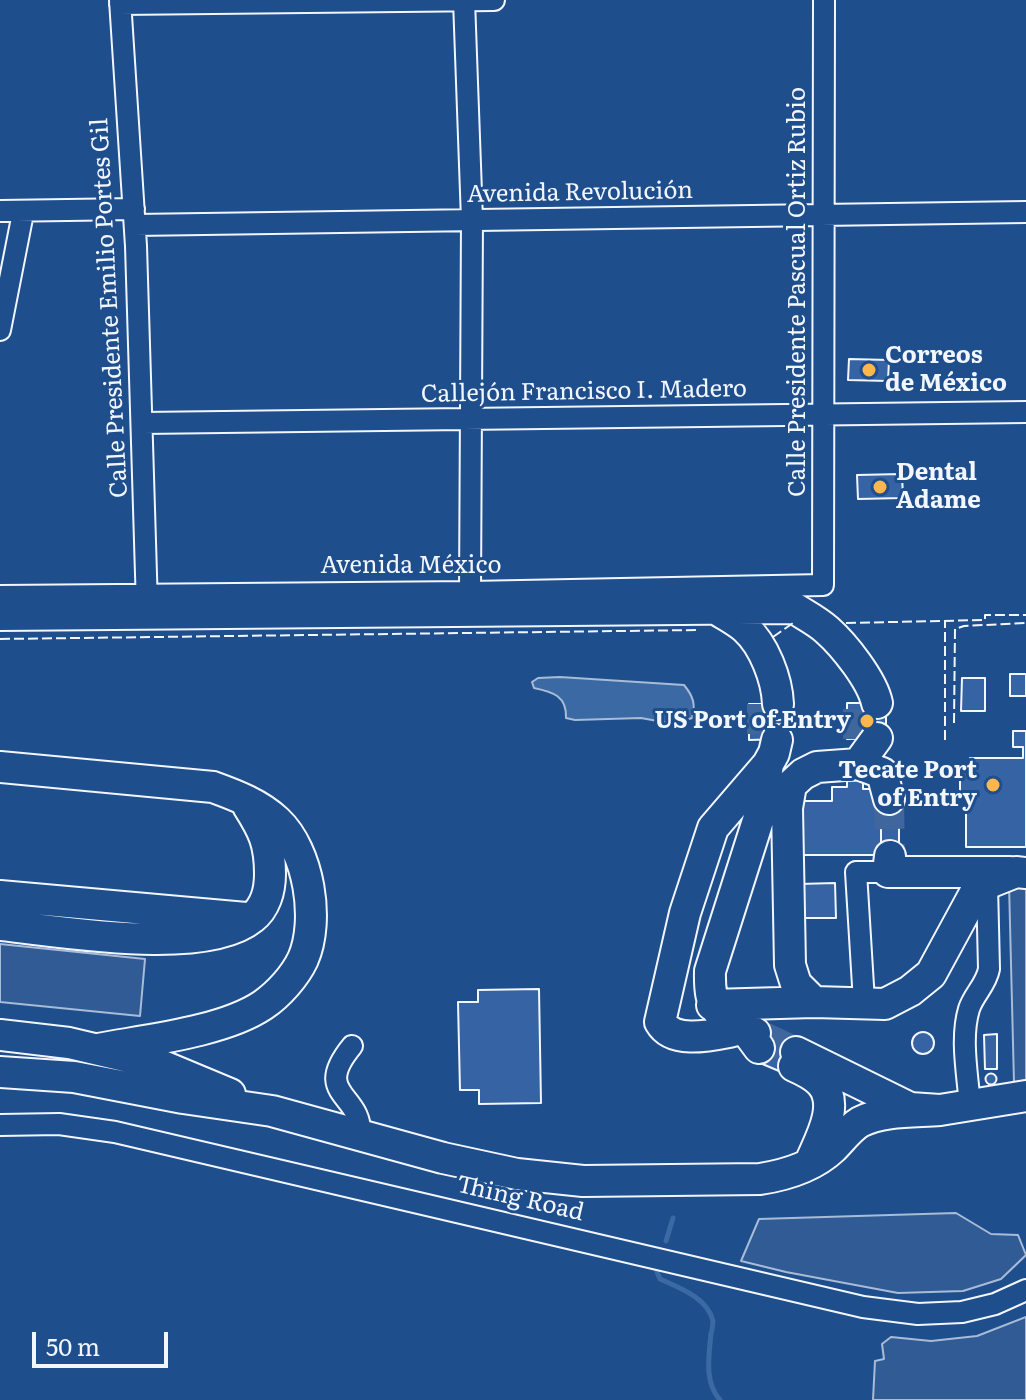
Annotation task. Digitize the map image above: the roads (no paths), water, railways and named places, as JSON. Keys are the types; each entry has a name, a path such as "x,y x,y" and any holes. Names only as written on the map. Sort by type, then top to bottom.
{"highway":[{"path":"0,615 147,604 718,610 794,608 839,671 868,703"},
{"path":"718,610 729,640 744,657 770,704"},
{"path":"814,1002 796,984 790,965 787,808 791,785 803,774 864,747 882,773 889,799"},
{"path":"769,748 761,811 710,971 712,1005 728,1021 756,1038 692,1037 661,1027 685,913 713,828 769,748"},
{"path":"0,767 213,787 243,798 278,822 300,855 311,896 311,932 303,960 283,988 244,1016 98,1049"},
{"path":"0,925 181,939 219,934 252,919 264,905 270,886 270,865 265,833 243,798"},
{"path":"889,864 1021,873"},
{"path":"712,1005 814,1002 885,1004 910,991 931,974 975,893 987,885 1021,873"},
{"path":"0,896 252,919"},
{"path":"0,1035 69,1043 158,1064 272,1111"},
{"path":"810,1163 826,1124 828,1093 821,1082 793,1058 910,1108 940,1110"},
{"path":"0,1072 74,1077 272,1111 517,1174 583,1181 760,1179 786,1175 830,1151 863,1121 1026,1096"}],"street":[{"path":"464,0 472,220 470,592"},
{"path":"120,2 494,0"},
{"name":"Calle Presidente Pascual Ortiz Rubio","path":"823,585 824,0"},
{"name":"Calle Presidente Emilio Portes Gil","path":"120,2 134,217 147,604"},
{"name":"Avenida Revolución","path":"0,211 134,217 472,220 1026,212"},
{"path":"0,330 23,213"},
{"name":"Callejón Francisco I. Madero","path":"143,423 1026,412"},
{"name":"Avenida México","path":"0,596 147,604 470,592 823,585"},
{"path":"864,1002 856,872 889,864"},
{"path":"970,1107 965,1025 972,1001 987,981 989,969 987,885"},
{"path":"352,1046 341,1059 335,1077 343,1096 358,1116 360,1135"},
{"name":"Thing Road","path":"0,1125 59,1124 115,1132 875,1309 918,1314 962,1312 995,1304 1026,1290"}],"waterway":[{"path":"666,1241 673,1218"},
{"path":"657,1272 660,1279 691,1294 710,1313 713,1321 710,1377 720,1400"}],"tunnel":[{"path":"858,703 858,739"},
{"path":"762,704 762,740"},
{"path":"889,799 890,856"},
{"path":"764,1037 796,1052"}],"place":[{"name":"Correos de México","path":"869,370"},
{"name":"Dental Adame","path":"880,487"},
{"name":"US Port of Entry","path":"867,721"},
{"name":"Tecate Port of Entry","path":"993,785"}]}
